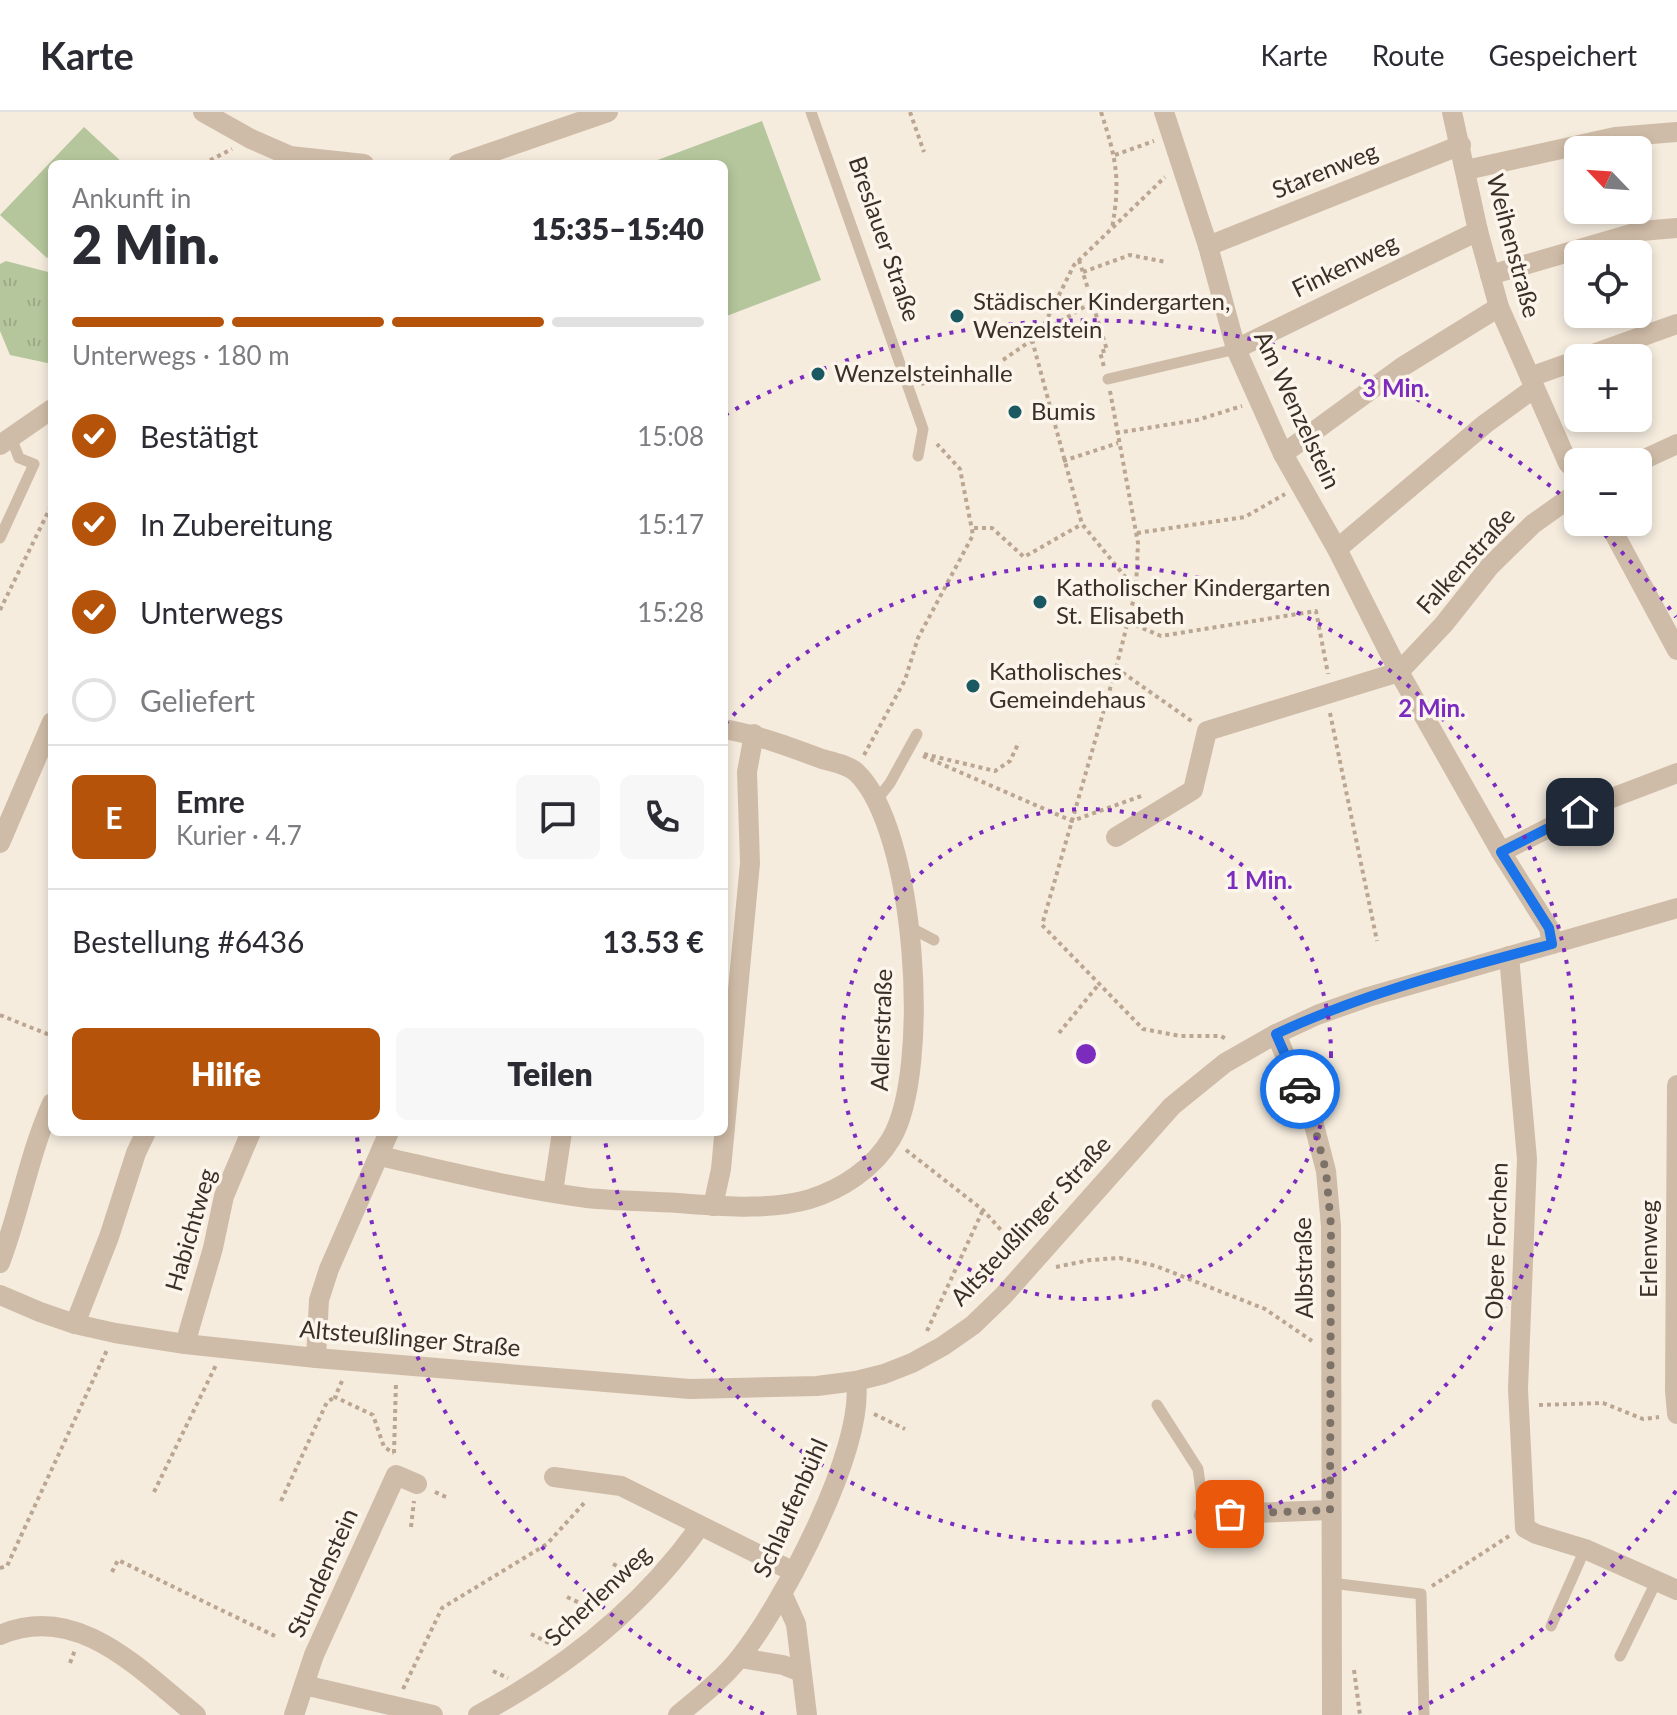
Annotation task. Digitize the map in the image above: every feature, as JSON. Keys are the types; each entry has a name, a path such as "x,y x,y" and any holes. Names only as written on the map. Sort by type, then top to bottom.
{"street":[{"path":"203,112 251,139 290,156 327,160"},
{"path":"470,160 608,112"},
{"name":"Am Wenzelstein","path":"1164,112 1208,246 1236,349 1283,454 1337,549 1399,672 1501,852 1549,928 1552,944"},
{"name":"Weihenstraße","path":"1452,112 1478,231 1499,307 1564,454"},
{"path":"1466,170 1615,137 1677,132"},
{"name":"Starenweg","path":"1208,246 1461,145"},
{"path":"1490,275 1641,231 1677,228"},
{"name":"Finkenweg","path":"1236,349 1478,231"},
{"path":"1283,454 1402,367 1499,307"},
{"path":"1622,344 1677,324"},
{"path":"1337,549 1532,383 1564,367"},
{"path":"6,441 48,412"},
{"path":"1652,456 1677,444"},
{"name":"Falkenstraße","path":"1399,672 1444,624 1490,566 1533,524 1564,502"},
{"path":"1616,536 1677,650"},
{"path":"1116,837 1193,790 1207,731 1399,672"},
{"path":"728,730 754,734 854,770"},
{"path":"0,843 48,731"},
{"path":"728,1095 750,863 747,772 754,734"},
{"name":"Adlerstraße","path":"379,1156 588,1198 713,1206 771,1205 809,1199 854,1179 877,1159 903,1113 911,1073 915,994 904,889 876,801 854,770"},
{"path":"1501,852 1596,804 1677,773"},
{"name":"Altsteußlinger Straße","path":"0,1295 75,1324 115,1333 316,1358 690,1389 778,1389 856,1381 912,1363 973,1325 1172,1106 1201,1081 1245,1051 1317,1015 1368,997 1677,911"},
{"name":"Obere Forchen","path":"1509,956 1527,1159 1518,1406 1525,1528"},
{"name":"Albstraße","path":"1276,1034 1313,1121 1326,1171 1331,1226 1332,1715"},
{"name":"Erlenweg","path":"1677,1085 1677,1414"},
{"path":"0,1263 48,1112"},
{"path":"75,1324 144,1136"},
{"name":"Habichtweg","path":"185,1344 213,1248 224,1196 249,1136"},
{"path":"316,1358 319,1300 329,1269 387,1136"},
{"path":"553,1192 561,1136"},
{"path":"713,1206 724,1136"},
{"name":"Schlaufenbühl","path":"678,1715 740,1658 794,1572 837,1475 853,1430 857,1406 856,1381"},
{"path":"396,1475 417,1484"},
{"name":"Stundenstein","path":"294,1715 330,1619 396,1475"},
{"path":"554,1477 621,1486 794,1572"},
{"path":"1204,1515 1330,1510"},
{"name":"Scherlenweg","path":"478,1715 552,1673 617,1620 654,1584 700,1526"},
{"path":"1525,1528 1585,1549 1677,1590"},
{"path":"782,1593 796,1624 807,1715"},
{"path":"0,1635 30,1626 71,1629 101,1640 196,1715"},
{"path":"740,1658 783,1665 801,1672"},
{"path":"304,1685 433,1715"}],"lane":[{"name":"Breslauer Straße","path":"811,112 923,429"},
{"path":"1108,379 1236,349"},
{"path":"918,456 923,429"},
{"path":"0,538 34,464 19,458 6,441"},
{"path":"876,801 917,734"},
{"path":"908,927 934,940"},
{"path":"1157,1405 1198,1469 1204,1515"},
{"path":"1551,1626 1585,1549"},
{"path":"1620,1656 1657,1580"},
{"path":"1331,1583 1421,1594 1424,1715"}],"path":[{"path":"910,112 924,152"},
{"path":"1101,112 1115,155 1119,193 1111,230"},
{"path":"1115,155 1171,135"},
{"path":"211,160 251,139"},
{"path":"1039,335 1074,265 1163,178 1182,171"},
{"path":"1083,272 1130,255 1166,262"},
{"path":"1079,260 1107,350 1100,352"},
{"path":"1003,360 1092,302"},
{"path":"1032,340 1082,524 1136,590"},
{"path":"908,388 949,375"},
{"path":"1108,379 1136,533 1136,590 1042,925 1143,1029 1180,1036 1221,1036 1245,1051"},
{"path":"1116,433 1197,420 1259,401"},
{"path":"854,770 905,680 918,638 973,535 960,469 923,429"},
{"path":"1063,461 1118,443"},
{"path":"1136,533 1245,517 1300,484"},
{"path":"0,610 48,512"},
{"path":"974,528 992,528 1024,557 1082,524"},
{"path":"1128,622 1161,636 1316,611 1377,941"},
{"path":"1116,668 1207,731"},
{"path":"910,750 995,771 1010,761 1019,742"},
{"path":"910,750 1072,821 1156,792"},
{"path":"1059,1033 1099,984"},
{"path":"0,1015 48,1034"},
{"path":"891,1139 983,1210 1031,1264 1049,1269 1068,1263 1120,1258 1156,1266 1265,1309 1332,1354"},
{"path":"912,1363 983,1210"},
{"path":"0,1568 7,1566 115,1333"},
{"path":"154,1492 224,1348"},
{"path":"281,1501 327,1402 335,1397 350,1360"},
{"path":"396,1475 397,1364"},
{"path":"335,1397 373,1415 384,1447 394,1453"},
{"path":"1518,1406 1603,1403 1643,1419 1677,1414"},
{"path":"857,1406 905,1429"},
{"path":"396,1706 442,1608 547,1544 601,1484"},
{"path":"1421,1594 1525,1528"},
{"path":"112,1572 118,1560 275,1636"},
{"path":"567,1597 617,1620"}],"green space":[{"path":"762,121 821,280 728,315 728,160 658,160"},
{"path":"84,127 120,160 52,160"},
{"path":"48,165 48,257 0,215"},
{"path":"6,261 48,272 48,363 10,355 0,331 0,264"}],"way so far":[{"path":"1230,1514 1330,1510 1331,1226 1326,1171 1313,1121 1300,1089"}],"place":[{"name":"Städischer Kindergarten, Wenzelstein","path":"957,316"},
{"name":"Wenzelsteinhalle","path":"818,374"},
{"name":"Bumis","path":"1015,412"},
{"name":"Katholischer Kindergarten St. Elisabeth","path":"1040,602"},
{"name":"Katholisches Gemeindehaus","path":"973,686"}],"route":[{"path":"1300,1089 1276,1034 1368,997 1552,944 1549,928 1501,852 1580,812"}]}
